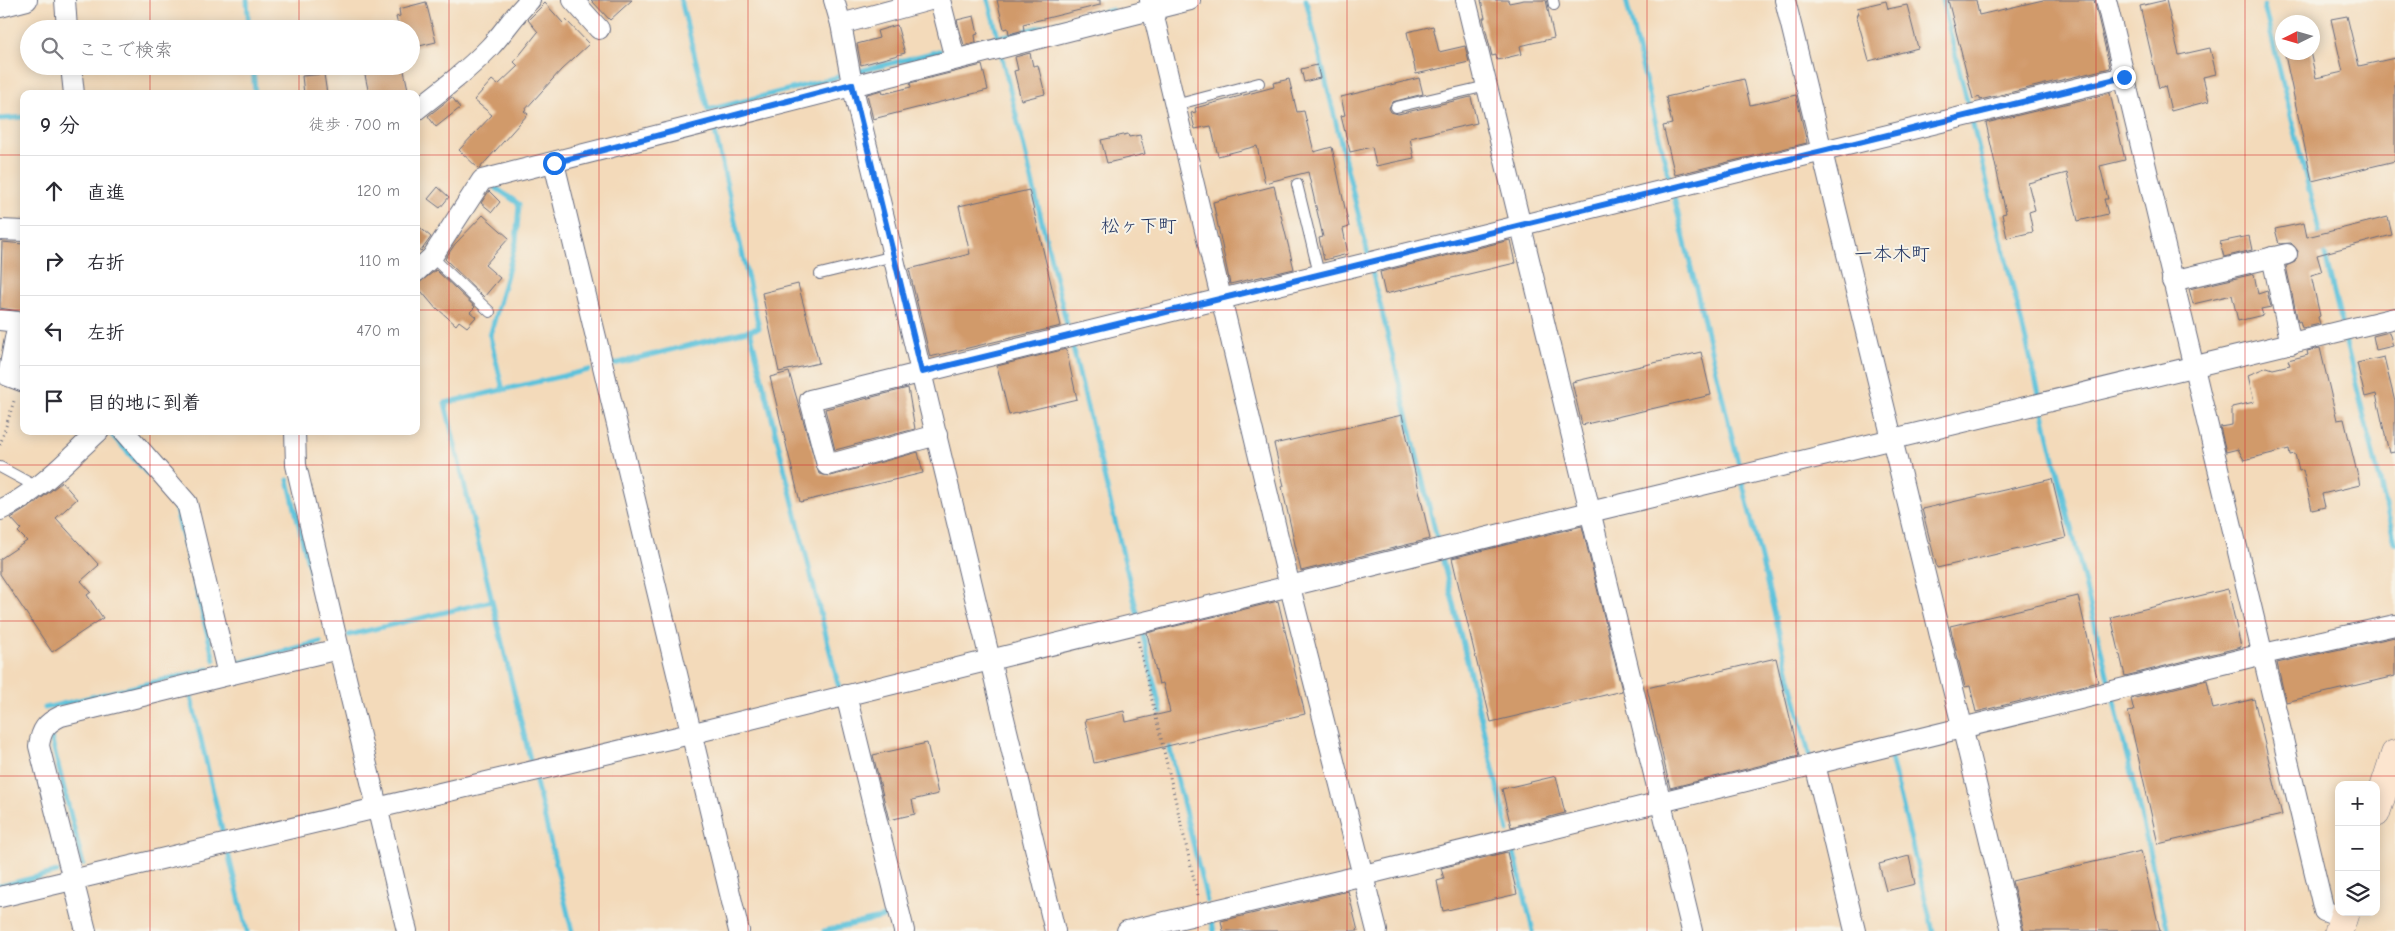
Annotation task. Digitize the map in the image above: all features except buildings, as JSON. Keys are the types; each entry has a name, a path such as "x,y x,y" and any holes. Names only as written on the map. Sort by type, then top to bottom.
{"main road":[{"path":"2380,801 2395,754"}],"street":[{"path":"0,7 27,0"},
{"path":"64,0 66,20"},
{"path":"420,107 491,46 516,13 530,0"},
{"path":"573,0 599,29"},
{"path":"834,0 841,24 852,84 1055,931"},
{"path":"841,24 930,0"},
{"path":"940,0 955,59"},
{"path":"420,268 432,257 482,180 955,59 1151,5 1190,0"},
{"path":"1466,0 1692,931"},
{"path":"1785,0 2012,931"},
{"path":"2106,0 2324,912 2342,920"},
{"path":"1151,5 1290,587 1377,931"},
{"path":"72,75 74,90"},
{"path":"937,435 827,465 810,400 2124,77"},
{"path":"554,163 690,734 739,931"},
{"path":"0,230 20,231"},
{"path":"2172,280 2279,256 2291,344"},
{"path":"0,897 690,734 1590,512 2395,318"},
{"path":"0,320 18,322 8,376 20,380"},
{"path":"0,510 16,503 37,487 95,435"},
{"path":"128,435 187,503 228,675"},
{"path":"295,435 296,465 407,931"},
{"path":"1127,931 1364,875 2263,654 2395,626"},
{"path":"86,931 39,746 41,733 48,722 61,716 339,649"},
{"path":"846,695 904,931"},
{"path":"1815,764 1855,931"}],"lane":[{"path":"1175,105 1258,83"},
{"path":"1396,107 1487,86"},
{"path":"1297,184 1319,274"},
{"path":"820,274 894,256"},
{"path":"432,257 490,312"},
{"path":"0,467 37,487"}],"path":[{"path":"0,445 20,387"},
{"path":"1134,625 1202,913"}],"waterway":[{"path":"247,0 248,20"},
{"path":"681,0 708,110 838,77"},
{"path":"988,0 998,37"},
{"path":"1306,0 1368,254"},
{"path":"1626,0 1670,182"},
{"path":"1942,0 1969,109"},
{"path":"2264,6 2321,239"},
{"path":"962,46 1112,10"},
{"path":"856,72 940,51"},
{"path":"1001,53 1068,329"},
{"path":"254,75 255,90"},
{"path":"0,119 20,117"},
{"path":"1972,121 2040,398"},
{"path":"614,364 759,328 715,132"},
{"path":"496,188 519,204 516,242 490,336 503,390"},
{"path":"1673,193 1740,470"},
{"path":"2323,247 2342,325"},
{"path":"1371,267 1438,543"},
{"path":"750,330 839,688"},
{"path":"2344,335 2395,543"},
{"path":"1071,340 1138,616"},
{"path":"349,635 492,601 445,403 589,370"},
{"path":"2042,409 2110,686"},
{"path":"112,435 148,474"},
{"path":"288,480 318,604"},
{"path":"1742,481 1810,759"},
{"path":"174,502 214,660"},
{"path":"1441,553 1508,831"},
{"path":"492,601 530,759"},
{"path":"1142,632 1163,720"},
{"path":"241,662 320,642"},
{"path":"45,708 209,669"},
{"path":"191,697 223,834"},
{"path":"2113,697 2168,931"},
{"path":"50,733 83,864"},
{"path":"1168,741 1207,901"},
{"path":"1885,755 1890,754 1933,931"},
{"path":"535,778 572,931"},
{"path":"1512,844 1533,931"},
{"path":"228,853 247,931"},
{"path":"0,886 57,872"},
{"path":"824,931 893,915"},
{"path":"1211,918 1214,931"}],"district":[{"name":"松ヶ下町","path":"1139,225"},
{"name":"一本木町","path":"1892,253"}],"route":[{"path":"554,163 852,84 922,372 2124,77"}]}
